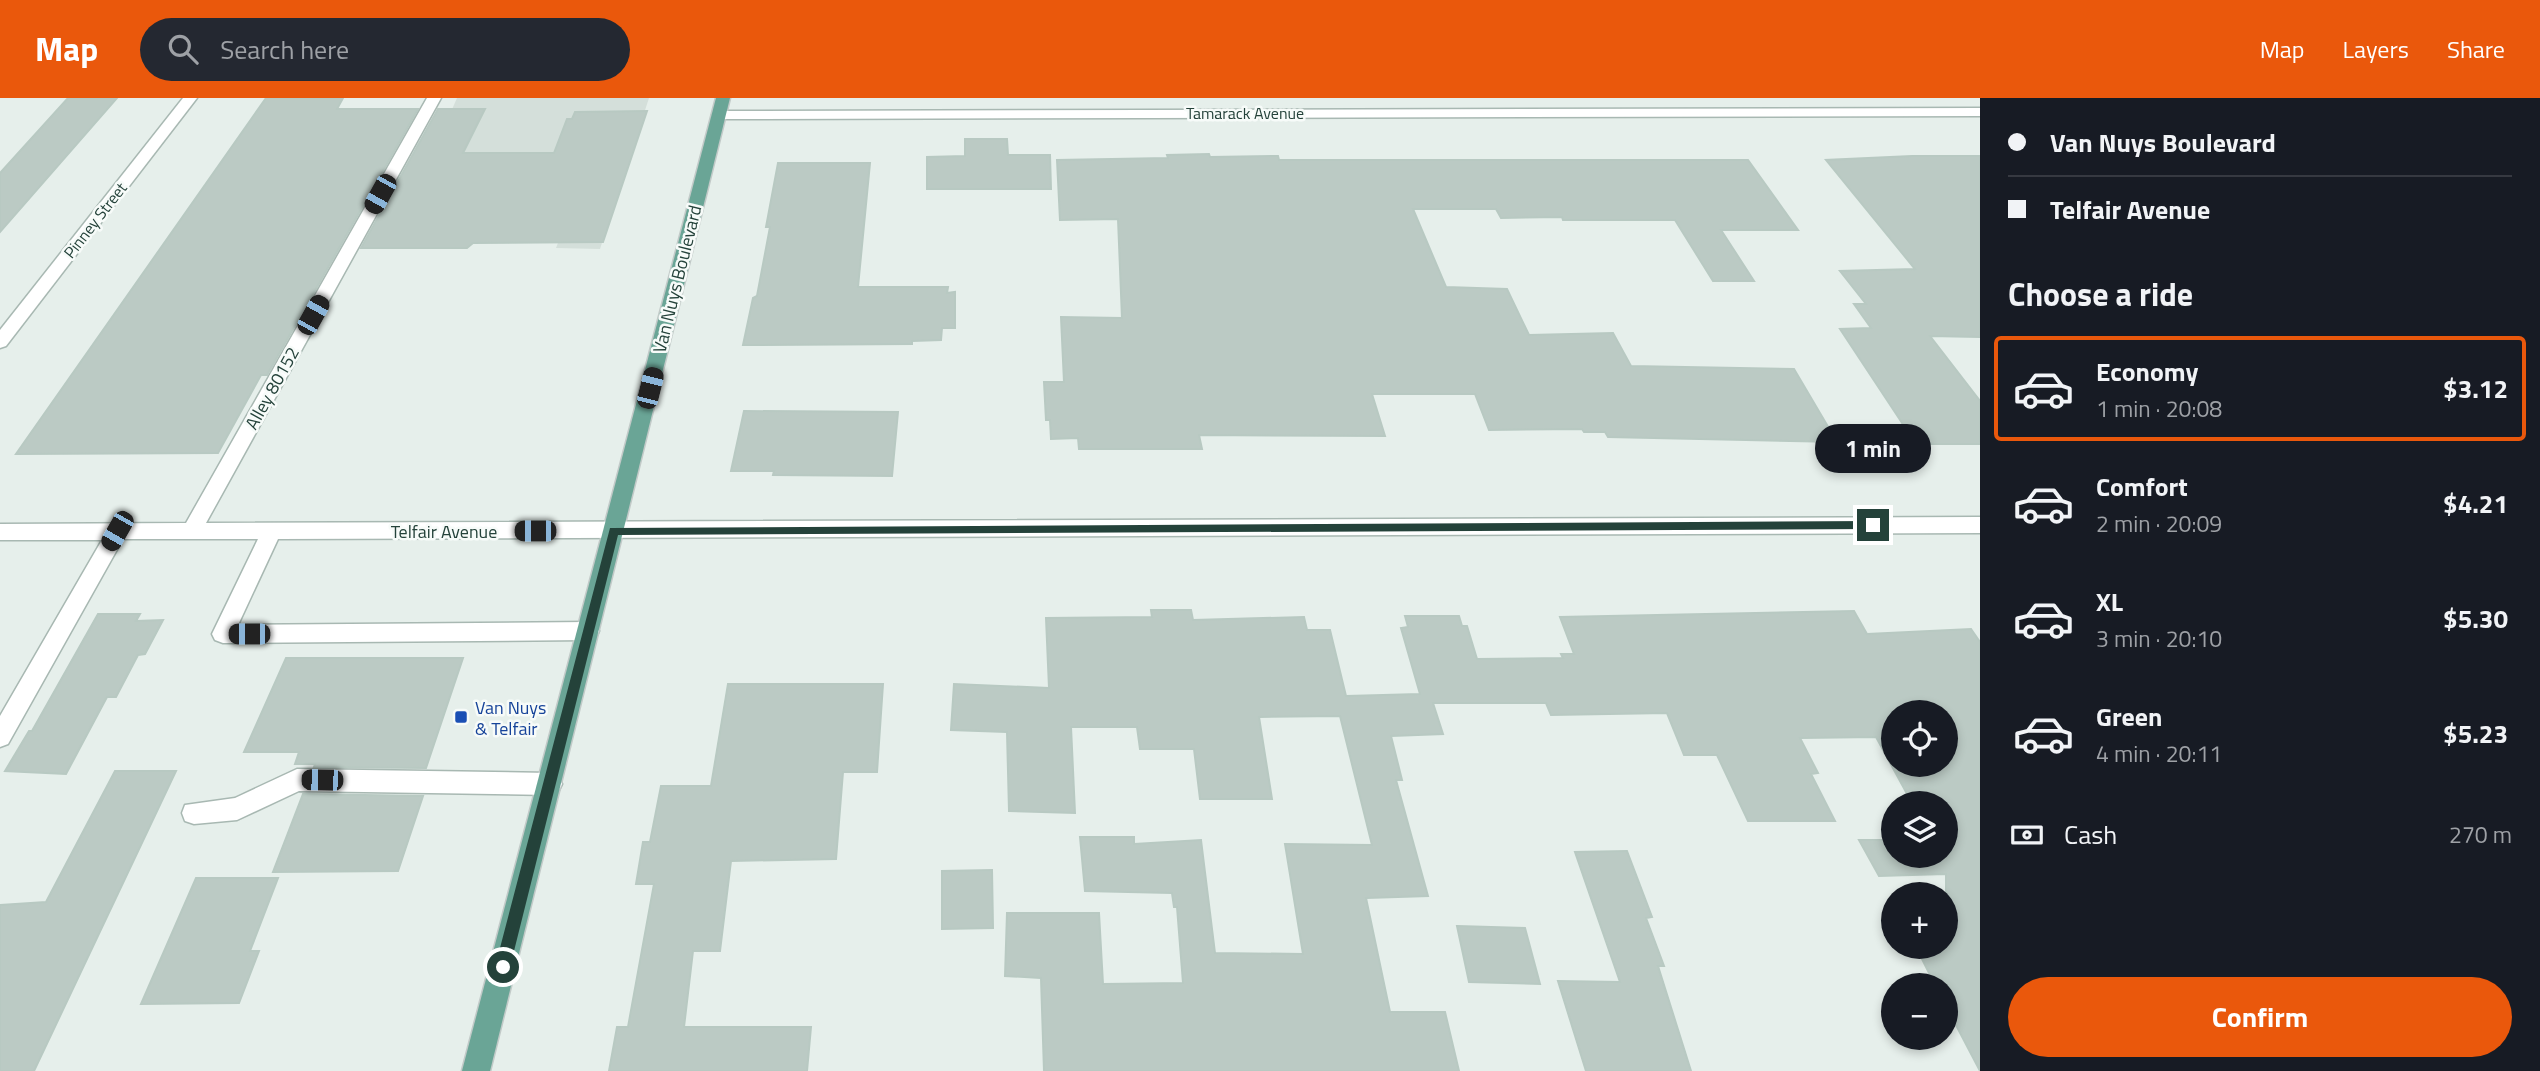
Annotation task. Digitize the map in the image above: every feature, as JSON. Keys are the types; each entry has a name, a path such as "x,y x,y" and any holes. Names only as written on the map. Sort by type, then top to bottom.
{"main road":[{"name":"Van Nuys Boulevard","path":"476,1071 723,98"}],"street":[{"name":"Pinney Street","path":"0,342 190,98"},
{"name":"Alley 80152","path":"192,531 434,98"},
{"name":"Tamarack Avenue","path":"719,115 1980,112"},
{"name":"Telfair Avenue","path":"0,532 1980,525"},
{"path":"0,737 117,531"},
{"path":"271,532 223,634 588,631"},
{"path":"194,813 237,809 297,780 550,784"}],"shaded area":[{"path":"457,98 649,98 600,249 556,248 594,152 433,153"}],"building":[{"path":"68,98 117,98 0,232 0,173"},
{"path":"266,98 343,98 337,109 418,109 267,375 261,375 218,453 16,454"},
{"path":"438,109 485,109 463,153 554,153 567,119 572,119 575,112 647,111 603,242 473,243 467,248 361,248"},
{"path":"965,139 1007,139 1008,155 1050,155 1051,189 927,189 927,157 965,156"},
{"path":"1209,154 1210,157 1278,156 1279,160 1748,160 1798,230 1721,230 1754,281 1713,281 1675,220 1501,218 1496,209 1413,209 1446,287 1507,289 1529,335 1613,333 1631,366 1794,369 1837,442 1608,437 1605,432 1584,432 1582,429 1489,430 1475,394 1372,394 1385,436 1199,435 1202,449 1079,449 1078,438 1051,439 1050,420 1046,420 1044,382 1064,382 1061,317 1122,318 1118,219 1060,220 1057,160 1168,158 1167,155"},
{"path":"1980,156 1980,337 1930,336 1980,401 1980,444 1916,444 1840,329 1871,328 1854,304 1866,304 1840,271 1915,269 1826,160"},
{"path":"778,163 870,163 858,287 948,287 947,293 955,292 955,328 942,328 941,340 912,341 912,344 743,345 753,298 757,296"},
{"path":"744,411 898,412 892,476 773,475 774,471 731,471"},
{"path":"1151,610 1191,610 1193,620 1304,617 1307,630 1330,630 1346,696 1420,694 1401,628 1408,627 1405,616 1459,616 1462,626 1467,626 1477,659 1563,658 1561,654 1574,654 1560,617 1854,611 1867,634 1971,629 1980,642 1980,1071 1958,1029 1958,973 1929,973 1922,959 1958,959 1958,882 1946,882 1946,874 1879,876 1859,840 1881,840 1881,868 1958,868 1958,791 1905,791 1898,777 1958,777 1958,700 1881,700 1881,746 1876,737 1800,738 1818,773 1811,774 1835,821 1748,821 1717,755 1684,755 1667,713 1551,715 1546,703 1433,703 1443,734 1391,736 1402,780 1396,780 1428,896 1366,898 1390,1012 1445,1012 1459,1071 1044,1071 1041,978 1005,976 1007,913 1099,913 1103,984 1183,983 1177,907 1174,907 1172,893 1085,891 1080,837 1134,837 1134,844 1201,840 1215,953 1303,954 1285,844 1372,845 1340,716 1259,717 1272,799 1200,799 1194,749 1140,749 1137,727 1071,727 1075,813 1009,811 1007,732 951,730 954,684 1049,688 1046,618 1152,617"},
{"path":"98,614 140,614 136,621 163,620 145,654 138,655 116,697 107,697 66,774 5,771 29,731 32,731"},
{"path":"286,658 463,658 426,768 314,767 315,764 295,764 299,752 244,752"},
{"path":"728,684 883,684 877,772 843,772 836,859 731,861 720,951 693,951 684,1027 811,1027 807,1071 609,1071 617,1027 628,1027 654,884 636,884 643,842 650,842 661,786 711,786"},
{"path":"115,771 176,771 34,1071 0,1071 0,905 46,902"},
{"path":"303,794 423,796 398,871 273,872"},
{"path":"1627,851 1652,917 1646,918 1664,966 1658,966 1691,1071 1586,1071 1558,981 1620,982 1575,852"},
{"path":"992,870 993,928 942,929 942,871"},
{"path":"196,878 278,878 250,951 259,951 239,1003 141,1004"},
{"path":"1457,926 1525,928 1540,984 1469,982"}],"place":[{"name":"Van Nuys & Telfair","path":"461,717"}],"route":[{"path":"503,967 614,531 1873,525"}]}
